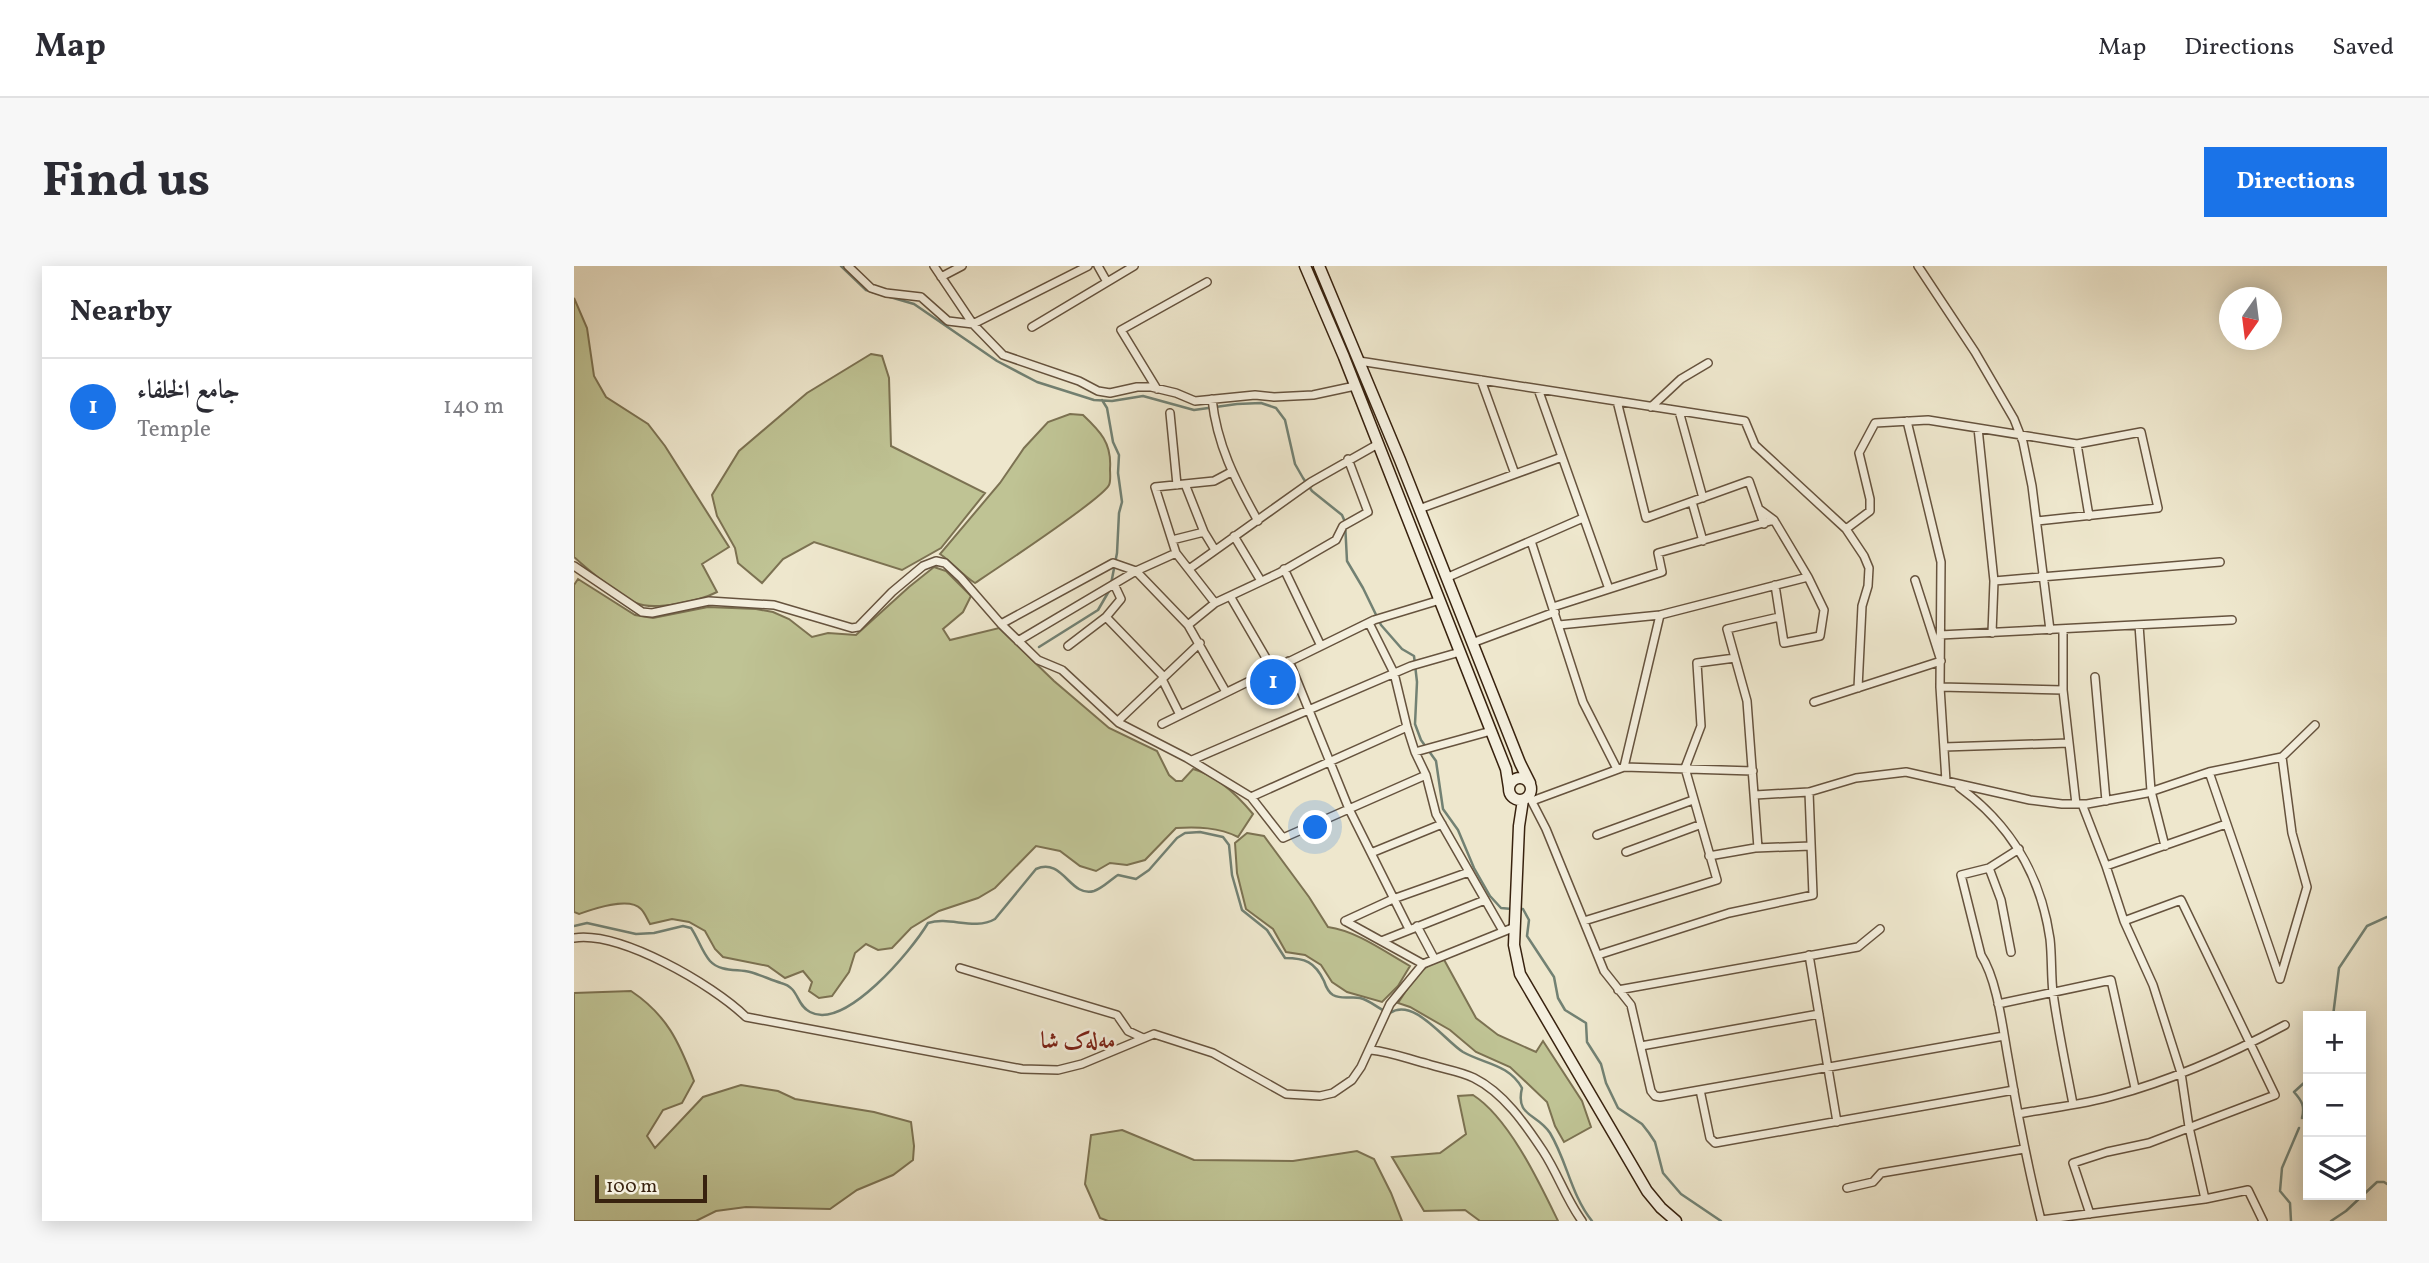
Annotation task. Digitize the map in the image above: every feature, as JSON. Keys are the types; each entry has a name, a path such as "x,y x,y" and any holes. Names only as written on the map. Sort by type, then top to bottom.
{"main road":[{"path":"1305,266 1506,769 1519,826 1516,959 1526,987 1647,1191 1676,1221"},
{"path":"1319,266 1530,783 1531,790 1519,826"},
{"path":"1386,465 1400,460"},
{"path":"1393,481 1397,477 1406,476"},
{"path":"1528,799 1516,799 1510,792 1511,782 1517,778 1530,783"}],"street":[{"path":"848,266 871,288 886,293 921,297 947,321 972,324 1088,266"},
{"path":"934,266 972,324 1003,355 1079,381 1098,391 1110,393 1137,387 1157,389 1195,401 1313,395 1355,386"},
{"path":"941,277 962,266"},
{"path":"1098,266 1107,282"},
{"path":"1032,327 1134,266"},
{"path":"1918,266 1975,352 2014,419 2032,486 2050,630"},
{"path":"1157,389 1121,330 1207,282"},
{"path":"1359,361 1745,421 1755,445 1846,529 1864,556 1869,568 1868,586 1862,606 1858,688"},
{"path":"1651,407 1681,379 1708,363"},
{"path":"1481,380 1515,474"},
{"path":"1538,389 1609,589"},
{"path":"1212,400 1231,472 1258,521"},
{"path":"1617,401 1646,518 1749,481 1764,524"},
{"path":"1679,411 1703,498"},
{"path":"1170,413 1181,485 1215,550"},
{"path":"1846,529 1865,517 1871,505 1859,453 1875,423 1928,420 2077,444 2141,432 2158,508 2036,521"},
{"path":"1907,421 1941,562 1940,687 1944,747 1950,782 1986,810 2019,849 2033,874 2042,901 2049,939 2053,992 2073,1104"},
{"path":"1978,428 1994,581 1992,633"},
{"path":"1189,569 1307,484 1378,444"},
{"path":"2077,444 2089,516"},
{"path":"1419,509 1562,457"},
{"path":"1188,625 1215,603 1336,540 1347,524 1368,512 1348,459"},
{"path":"1215,603 1176,553 1155,487 1214,481 1231,472"},
{"path":"1692,502 1703,541"},
{"path":"1759,509 1774,520 1824,610 1820,636 1784,643 1775,585"},
{"path":"1446,578 1583,518"},
{"path":"1472,643 1609,589 1661,572 1658,553 1774,520"},
{"path":"1172,540 1204,532"},
{"path":"1234,537 1261,581"},
{"path":"1531,541 1583,702 1620,768"},
{"path":"1018,640 1136,570 1176,553"},
{"path":"575,569 642,612 652,613 709,601 774,605 852,628 858,627 892,592 923,566 936,561 945,563 1038,660 1062,670 1118,721 1151,741 1192,760 1251,797 1283,838 1426,775"},
{"path":"1001,624 1113,562 1136,570 1188,625 1226,692"},
{"path":"1994,581 2220,562"},
{"path":"1284,569 1321,646"},
{"path":"1559,625 1660,615 1808,577"},
{"path":"1915,580 1941,661"},
{"path":"1068,646 1106,617 1121,599 1114,583"},
{"path":"1230,596 1272,670"},
{"path":"1162,724 1375,620 1440,600"},
{"path":"1620,768 1660,615"},
{"path":"1106,617 1163,678 1180,715"},
{"path":"1758,848 1747,701 1727,629 1779,617"},
{"path":"1375,620 1394,673 1407,727 1426,775 1436,814 1503,931"},
{"path":"1940,635 2232,621"},
{"path":"2139,625 2151,791 2165,846"},
{"path":"2063,629 2063,690 2079,804 2106,866 2124,921 2153,985 2181,1073 2189,1127 2205,1199"},
{"path":"1118,721 1200,643"},
{"path":"1192,760 1420,662 1460,652"},
{"path":"1584,921 1717,880 1699,825 1685,768 1702,726 1697,663 1735,658"},
{"path":"1814,702 1941,661"},
{"path":"1289,662 1349,809 1393,899 1434,958"},
{"path":"2095,677 2106,801"},
{"path":"1940,687 2063,690"},
{"path":"1755,795 1809,792 1856,778 1896,772 1916,773 2030,800 2079,804 2106,801 2151,791 2209,772 2282,757 2315,725"},
{"path":"1251,797 1407,727"},
{"path":"1415,752 1491,731"},
{"path":"1944,747 2069,743"},
{"path":"2209,772 2280,979 2307,887 2292,833 2282,757"},
{"path":"1753,771 1620,768 1528,799 1546,829 1604,971 1633,1010 1651,1090 1656,1096 2004,1036"},
{"path":"1598,955 1728,913 1813,895 1809,792"},
{"path":"1597,835 1693,800"},
{"path":"1371,853 1442,824"},
{"path":"2106,866 2226,824"},
{"path":"1626,852 1699,825"},
{"path":"1709,856 1758,848 1811,846"},
{"path":"2019,849 1989,868 1961,875 1981,955 1998,1004 2024,1149 2041,1220 2205,1199 2248,1190 2263,1221"},
{"path":"1989,868 2001,900 2011,952"},
{"path":"1423,964 1384,940 1345,921 1393,899 1469,872"},
{"path":"1384,940 1485,900"},
{"path":"2090,1214 2073,1163 2107,1152 2139,1147 2275,1095 2181,900 2124,921"},
{"path":"574,938 599,938 679,969 733,1004 746,1017 1022,1069 1058,1070 1082,1064 1154,1034 1213,1053 1286,1094 1320,1096 1333,1093 1352,1080 1371,1050 1390,1004 1423,964 1516,923"},
{"path":"1618,990 1858,947 1880,929"},
{"path":"1809,956 1837,1122"},
{"path":"960,968 1117,1015 1128,1031 1143,1038"},
{"path":"1998,1004 2111,980 2135,1088"},
{"path":"1641,1046 1819,1014"},
{"path":"2018,1114 2112,1096 2181,1073 2250,1044 2286,1025"},
{"path":"1371,1050 1390,1052 1474,1078 1495,1091 1506,1101 1544,1153 1571,1205 1583,1221"},
{"path":"1700,1090 1710,1138 1715,1143 2014,1090"},
{"path":"1847,1188 1873,1182 1881,1173 2024,1149"}],"green space":[{"path":"574,298 587,328 594,376 606,397 648,424 729,547 702,564 717,592 677,604 644,605 622,595 574,557"},
{"path":"871,354 882,356 889,378 891,446 985,493 941,548 902,570 814,542 783,559 762,583 738,563 735,548 717,516 712,495 739,451 807,393"},
{"path":"1070,414 1083,415 1104,438 1110,460 1109,485 1069,518 975,583 940,554 1000,483 1024,448 1048,422"},
{"path":"934,567 946,571 971,596 963,612 943,629 950,640 999,628 1054,681 1109,728 1157,751 1169,775 1176,781 1182,781 1193,769 1210,776 1233,793 1253,814 1238,837 1208,828 1176,828 1145,860 1127,865 1110,863 1096,871 1080,866 1060,851 1036,846 995,888 978,898 939,911 911,928 892,948 878,950 866,944 855,953 849,972 832,996 819,998 809,991 812,982 803,971 785,978 768,966 723,957 705,931 689,922 672,919 650,924 641,909 628,904 611,905 579,914 574,912 574,585 578,579 635,615 653,618 708,607 756,609 789,619 812,637 828,633 856,635"},
{"path":"1247,833 1264,836 1328,927 1360,937 1410,966 1398,986 1382,1002 1347,992 1332,982 1321,965 1305,955 1286,952 1273,929 1246,909 1237,873 1235,843"},
{"path":"1442,956 1476,1018 1498,1035 1536,1052 1543,1041 1582,1101 1591,1127 1564,1142 1547,1102 1510,1067 1476,1052 1450,1030 1398,1003 1417,974"},
{"path":"631,991 654,1010 670,1030 694,1081 682,1103 663,1110 647,1136 655,1148 703,1097 741,1085 778,1091 795,1099 874,1112 911,1122 913,1160 893,1175 857,1190 830,1209 746,1207 716,1211 696,1221 574,1221 574,993"},
{"path":"1473,1095 1486,1105 1511,1135 1558,1221 1480,1221 1465,1210 1424,1211 1392,1157 1440,1153 1466,1134 1458,1096"},
{"path":"1122,1130 1194,1160 1293,1161 1357,1151 1374,1159 1402,1221 1108,1221 1100,1218 1085,1184 1091,1135"}],"waterway":[{"path":"841,266 866,290 914,304 997,361 1037,382 1094,400 1112,401 1143,396 1194,410 1261,403 1276,408 1285,420 1295,464 1303,478 1312,491 1342,515 1345,522 1347,561 1381,625 1402,649 1414,656 1417,682 1415,724 1421,740 1436,761 1443,809 1458,830 1474,868 1490,896 1501,908 1512,909"},
{"path":"1102,400 1107,408 1113,442 1119,455 1118,473 1122,502 1111,584"},
{"path":"1039,647 1098,610 1109,591"},
{"path":"574,926 587,923 636,934 683,926 691,928 714,965 750,972 787,985 795,992 805,1009 824,1015 841,1010 876,985 908,951 928,923 945,921 979,924 995,919 1036,869 1053,868 1079,889 1094,891 1118,875 1136,879 1149,870 1177,838 1185,833 1200,832 1223,837 1229,845 1232,875 1242,910 1267,930 1285,958 1304,960 1313,965 1331,994 1343,998 1360,998 1390,1013 1399,1010 1419,1015 1463,1052 1503,1069 1517,1080 1522,1088 1524,1110 1550,1133 1579,1200 1592,1221"},
{"path":"1518,909 1523,909 1529,920 1527,936 1554,977 1558,998 1565,1010 1586,1023 1587,1042 1601,1064 1606,1083 1618,1108 1642,1124 1649,1133 1655,1142 1663,1173 1681,1194 1721,1221"},
{"path":"2334,1011 2339,968 2367,926 2387,917"},
{"path":"2302,1118 2302,1104 2294,1092 2305,1082 2307,1074"},
{"path":"2291,1221 2290,1203 2280,1191 2282,1168 2299,1128"},
{"path":"2331,1221 2377,1182 2387,1184"}],"place":[{"name":"جامع الخلفاء","path":"1273,682"}],"district":[{"name":"مەلەک شا","path":"1078,1040"}]}
